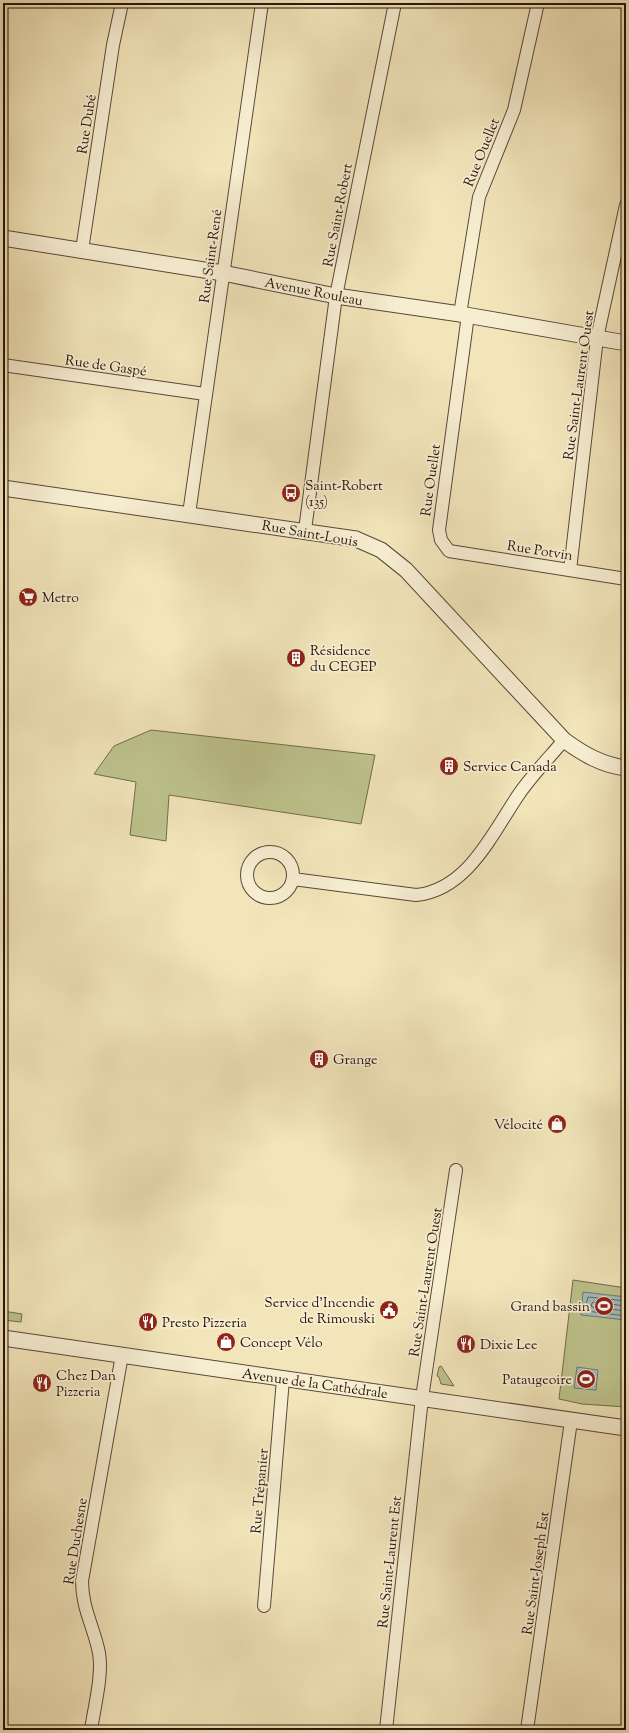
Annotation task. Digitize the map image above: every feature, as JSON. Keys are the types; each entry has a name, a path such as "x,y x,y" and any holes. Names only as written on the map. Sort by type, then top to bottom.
{"street":[{"name":"Rue Dubé","path":"82,250 113,45 122,3"},
{"name":"Rue Saint-René","path":"188,514 262,3"},
{"name":"Rue Saint-Robert","path":"305,530 336,296 395,3"},
{"name":"Rue Ouellet","path":"449,552 441,540 439,530 479,197 514,110 538,3"},
{"name":"Rue Saint-Laurent Ouest","path":"570,570 597,338 626,205"},
{"name":"Avenue Rouleau","path":"3,238 222,273 336,296 464,315 626,343"},
{"name":"Rue de Gaspé","path":"3,365 205,394"},
{"name":"Rue Saint-Louis","path":"3,488 305,530 356,539 380,550 406,570 564,740 580,752 600,761 626,768"},
{"name":"Rue Potvin","path":"449,552 626,579"},
{"path":"293,879 416,895 429,894 443,888 462,874 482,850 520,793 564,740"},
{"name":"Rue Saint-Laurent Ouest","path":"422,1398 456,1170"},
{"name":"Avenue de la Cathédrale","path":"3,1338 626,1428"},
{"name":"Rue Duchesne","path":"91,1730 100,1666 99,1653 82,1598 82,1581 122,1355"},
{"name":"Rue Trépanier","path":"264,1606 283,1379"},
{"name":"Rue Saint-Laurent Est","path":"386,1730 422,1398"},
{"name":"Rue Saint-Joseph Est","path":"527,1730 572,1421"}],"green space":[{"path":"151,730 375,755 361,824 169,795 166,841 130,835 136,782 94,774 114,746"},
{"path":"573,1280 626,1288 626,1407 582,1404 559,1399"},
{"path":"3,1311 22,1314 21,1322 3,1320"},
{"path":"441,1366 454,1386 441,1384 439,1377 437,1376 439,1367"}],"water":[{"name":"Grand bassin","path":"583,1292 626,1297 626,1320 581,1315"},
{"name":"Pataugeoire","path":"577,1367 598,1370 596,1390 574,1388"}],"place":[{"name":"Saint-Robert (135)","path":"291,493"},
{"name":"Metro","path":"28,597"},
{"name":"Résidence du CEGEP","path":"296,658"},
{"name":"Service Canada","path":"449,766"},
{"name":"Grange","path":"319,1059"},
{"name":"Vélocité","path":"557,1124"},
{"name":"Grand bassin","path":"604,1306"},
{"name":"Service d'Incendie de Rimouski","path":"389,1310"},
{"name":"Presto Pizzeria","path":"148,1322"},
{"name":"Concept Vélo","path":"226,1342"},
{"name":"Dixie Lee","path":"466,1344"},
{"name":"Pataugeoire","path":"586,1379"},
{"name":"Chez Dan Pizzeria","path":"42,1383"}]}
